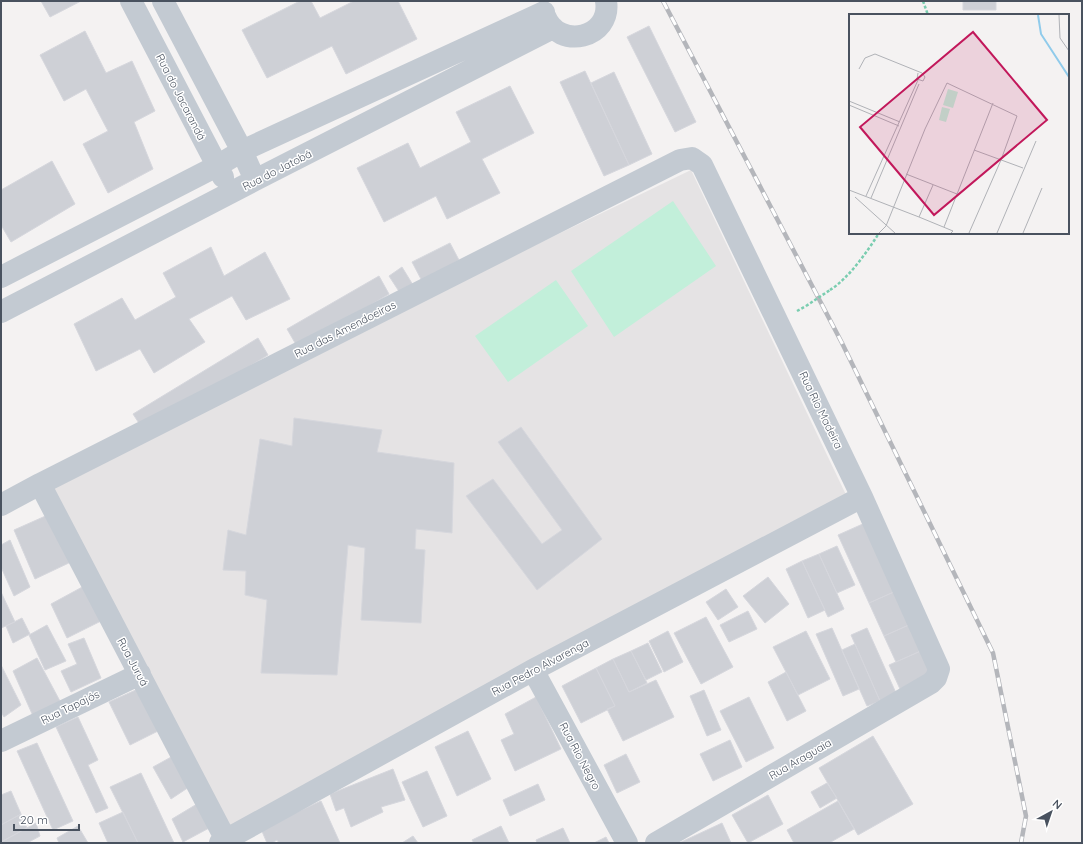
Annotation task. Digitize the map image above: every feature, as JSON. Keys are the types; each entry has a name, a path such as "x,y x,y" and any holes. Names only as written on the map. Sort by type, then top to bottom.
{"street":[{"name":"Rua do Jacarandá","path":"131,1 217,166 233,193"},
{"path":"163,1 256,180"},
{"path":"1,277 217,166 242,151 547,14 562,34 572,37 582,37 592,33 600,26 605,16 607,6 606,1"},
{"name":"Rua do Jatobá","path":"1,312 233,193 547,14"},
{"name":"Rua das Amendoeiras","path":"1,505 673,163 692,158"},
{"name":"Rua Rio Madeira","path":"692,158 702,165 862,497 939,669"},
{"name":"Rua Juruá","path":"40,484 140,674 223,841"},
{"name":"Rua Pedro Alvarenga","path":"223,841 533,670 862,497"},
{"name":"Rua Araguaia","path":"656,843 931,683 936,678 939,669"},
{"name":"Rua Rio Negro","path":"533,670 627,843"},
{"name":"Rua Tapajós","path":"1,741 140,674"}],"path":[{"path":"923,1 928,14"},
{"path":"806,306 838,285 867,253 878,234"}],"shaded area":[{"path":"691,170 848,499 226,840 40,484"}],"green space":[{"path":"673,201 716,266 614,337 571,271"},
{"path":"556,280 588,326 508,382 475,336"}],"building":[{"path":"41,1 81,1 50,17"},
{"path":"300,1 311,1 320,18 354,1 398,1 417,39 346,74 332,46 267,78 242,30"},
{"path":"963,1 996,1 996,10 963,10"},
{"path":"649,26 696,122 675,132 627,37"},
{"path":"85,31 106,73 132,61 155,111 134,122 153,169 108,193 83,144 108,131 86,89 64,101 40,55"},
{"path":"585,71 629,165 604,176 560,82"},
{"path":"614,72 652,154 629,165 591,83"},
{"path":"510,86 534,133 482,159 500,193 447,219 436,196 384,222 357,168 408,143 420,168 471,142 456,112"},
{"path":"52,161 75,204 11,242 1,225 1,190"},
{"path":"450,243 459,260 422,281 412,262"},
{"path":"211,247 224,276 265,252 290,299 246,320 232,296 189,319 205,342 154,373 140,349 96,371 74,324 122,298 135,320 176,297 163,273"},
{"path":"402,267 413,285 400,293 389,276"},
{"path":"379,276 389,294 298,348 287,329"},
{"path":"258,338 268,355 144,431 133,414"},
{"path":"294,418 382,430 377,452 454,463 452,533 416,529 415,549 425,550 421,623 361,620 365,548 348,545 337,675 261,673 267,600 245,595 246,571 223,570 228,530 246,535 260,439 292,446"},
{"path":"521,427 602,539 537,590 466,496 493,479 542,544 562,530 498,442"},
{"path":"50,514 73,561 35,579 14,530"},
{"path":"865,523 896,591 869,603 838,535"},
{"path":"10,540 30,587 14,596 1,567 1,545"},
{"path":"837,546 855,585 837,593 819,554"},
{"path":"819,554 844,609 828,617 802,561"},
{"path":"802,561 825,610 808,618 786,569"},
{"path":"768,577 789,604 765,623 743,596"},
{"path":"86,585 103,620 67,638 51,604"},
{"path":"726,589 738,607 718,620 706,602"},
{"path":"896,591 911,624 884,636 869,603"},
{"path":"1,592 15,622 1,628"},
{"path":"748,611 757,629 729,642 720,625"},
{"path":"706,617 733,667 701,684 674,633"},
{"path":"22,618 30,634 13,643 6,626"},
{"path":"911,624 923,650 896,662 884,636"},
{"path":"47,625 66,661 45,670 29,635"},
{"path":"832,628 859,689 843,696 816,634"},
{"path":"867,628 896,693 880,701 851,635"},
{"path":"668,631 683,662 664,672 649,641"},
{"path":"806,631 830,679 798,695 773,647"},
{"path":"84,638 101,678 71,692 61,671 77,664 68,644"},
{"path":"648,643 662,672 646,680 631,651"},
{"path":"855,644 880,701 867,706 842,650"},
{"path":"923,650 934,674 900,689 889,665"},
{"path":"631,651 647,683 629,692 613,659"},
{"path":"37,658 61,703 33,716 13,671"},
{"path":"613,659 629,692 656,680 674,717 623,741 607,709 615,706 596,668"},
{"path":"1,665 21,705 4,717 1,712"},
{"path":"596,668 615,706 581,723 562,686"},
{"path":"786,672 806,711 787,721 768,682"},
{"path":"138,689 158,731 130,745 109,702"},
{"path":"704,690 721,730 707,736 690,696"},
{"path":"536,697 561,749 515,771 501,740 514,734 505,714"},
{"path":"749,697 774,748 746,762 720,711"},
{"path":"78,717 98,760 88,765 108,808 96,813 56,727"},
{"path":"468,731 491,779 457,796 435,747"},
{"path":"873,736 913,804 858,835 819,768"},
{"path":"730,740 742,767 713,781 700,754"},
{"path":"37,743 73,821 53,830 17,751"},
{"path":"626,754 640,782 617,793 604,765"},
{"path":"173,756 189,787 171,799 153,767"},
{"path":"393,769 405,800 381,807 383,812 351,827 344,808 336,811 330,794"},
{"path":"427,771 447,816 423,827 402,782"},
{"path":"141,773 174,843 138,843 110,787"},
{"path":"827,783 837,798 820,808 811,792"},
{"path":"538,784 545,800 510,816 503,800"},
{"path":"11,791 21,814 1,825 1,795"},
{"path":"768,795 783,824 748,843 732,815"},
{"path":"321,801 340,843 279,843 277,840 272,843 267,843 261,829"},
{"path":"838,801 854,829 829,843 794,843 787,830"},
{"path":"197,804 211,827 183,842 172,819"},
{"path":"123,812 138,843 108,843 99,823"},
{"path":"21,814 27,828 1,842 1,825"},
{"path":"36,823 40,836 27,843 1,843 1,842"},
{"path":"722,823 731,843 679,843"},
{"path":"78,826 88,843 59,843 57,838"},
{"path":"501,826 509,843 474,843 472,840"},
{"path":"563,828 570,843 537,843 536,840"},
{"path":"413,836 418,843 402,843"},
{"path":"606,837 609,843 594,843"}],"railway":[{"path":"663,1 842,343 993,653 1026,816 1021,843"}]}
